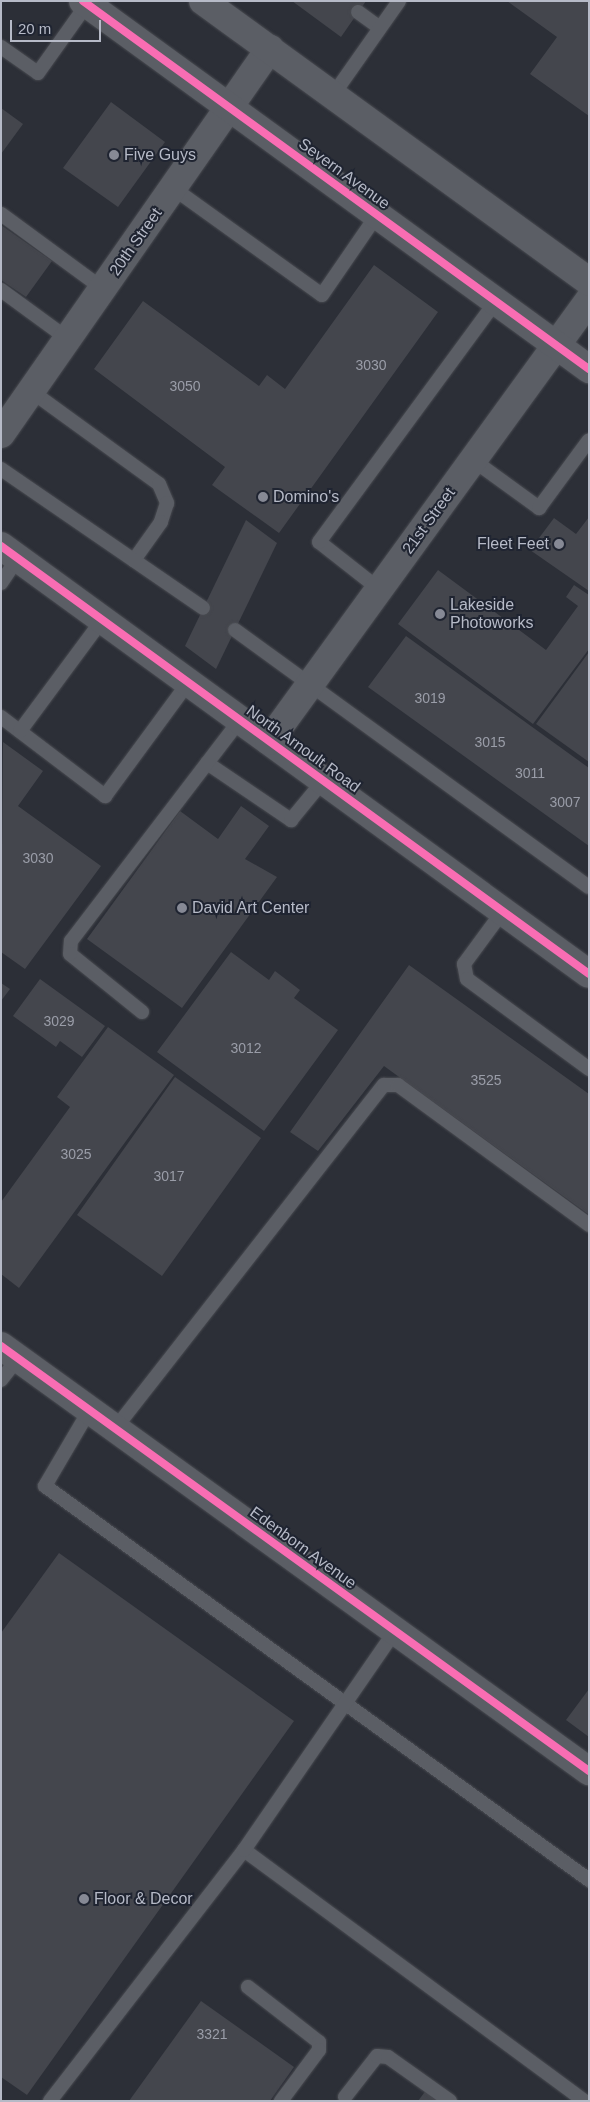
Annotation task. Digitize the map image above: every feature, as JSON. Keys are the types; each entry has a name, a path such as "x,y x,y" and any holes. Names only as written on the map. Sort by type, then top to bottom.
{"street":[{"path":"203,1 589,281"},
{"name":"Severn Avenue","path":"85,3 589,368"},
{"name":"20th Street","path":"1,434 270,49"},
{"name":"21st Street","path":"269,741 589,300"},
{"name":"North Arnoult Road","path":"9,552 589,974"},
{"name":"Edenborn Avenue","path":"10,1352 114,1430 589,1772"}],"lane":[{"path":"333,95 399,1"},
{"path":"1,47 38,73 85,3"},
{"path":"358,12 380,28"},
{"path":"173,188 322,294 377,215"},
{"path":"1,214 103,289"},
{"path":"1,290 68,338"},
{"path":"379,589 319,542 496,301"},
{"path":"31,391 159,484 167,503 161,522 134,560"},
{"path":"473,460 539,508 589,440"},
{"path":"1,469 203,608"},
{"path":"1,583 9,552"},
{"path":"20,731 102,620"},
{"path":"235,630 589,886"},
{"path":"1,717 105,796 188,682"},
{"path":"142,1012 70,954 71,941 240,720"},
{"path":"207,763 291,820 323,780"},
{"path":"503,911 464,964 467,979 589,1069"},
{"path":"114,1430 384,1084 398,1084 589,1225"},
{"path":"1,1380 10,1352"},
{"path":"89,1411 45,1486 344,1700 589,1880"},
{"path":"50,2101 244,1850 344,1700 395,1631"},
{"path":"244,1850 585,2101"},
{"path":"248,1987 319,2042 319,2050 281,2101"},
{"path":"345,2097 377,2056 388,2057 450,2101"}],"building":[{"path":"292,1 366,1 341,37"},
{"path":"507,1 589,1 589,116 530,74 557,37"},
{"name":"Five Guys","path":"111,102 165,142 118,207 63,168"},
{"path":"1,108 23,124 1,154"},
{"path":"1,225 52,261 26,297 1,280"},
{"path":"374,265 438,312 279,533 212,485 225,467 94,369 143,301 259,386 267,375 285,389"},
{"path":"589,517 589,591 530,550 554,518 576,534"},
{"path":"246,520 277,543 216,669 185,646"},
{"path":"438,570 546,650 578,606 566,597 574,585 589,595 589,649 533,724 398,624"},
{"path":"406,636 589,768 589,846 368,687"},
{"path":"589,652 589,762 536,724"},
{"path":"3,742 43,771 18,806 101,866 25,969 1,952"},
{"name":"David Art Center","path":"241,806 269,826 245,859 277,877 182,1008 87,939 180,811 218,839"},
{"path":"231,952 269,980 275,971 300,990 294,998 338,1030 264,1131 157,1052"},
{"path":"409,965 589,1094 588,1214 384,1066 318,1151 290,1132"},
{"path":"40,979 105,1026 82,1057 60,1041 56,1047 13,1016"},
{"path":"1,983 10,989 1,1001"},
{"path":"108,1027 174,1075 19,1288 1,1274 1,1202 70,1107 57,1097"},
{"path":"175,1077 261,1138 162,1276 77,1215"},
{"name":"Floor & Decor","path":"59,1553 294,1721 27,2095 1,2077 1,1633"},
{"path":"589,1689 589,1737 566,1720"},
{"path":"201,2001 294,2067 270,2101 129,2101"},
{"path":"427,2089 443,2101 418,2101"}],"cycle path":[{"path":"83,1 589,369"},
{"path":"1,546 589,974"},
{"path":"1,1346 589,1771"}],"place":[{"name":"Five Guys","path":"114,155"},
{"name":"Domino's","path":"263,497"},
{"name":"Fleet Feet","path":"559,544"},
{"name":"Lakeside Photoworks","path":"440,614"},
{"name":"David Art Center","path":"182,908"},
{"name":"Floor & Decor","path":"84,1899"}]}
